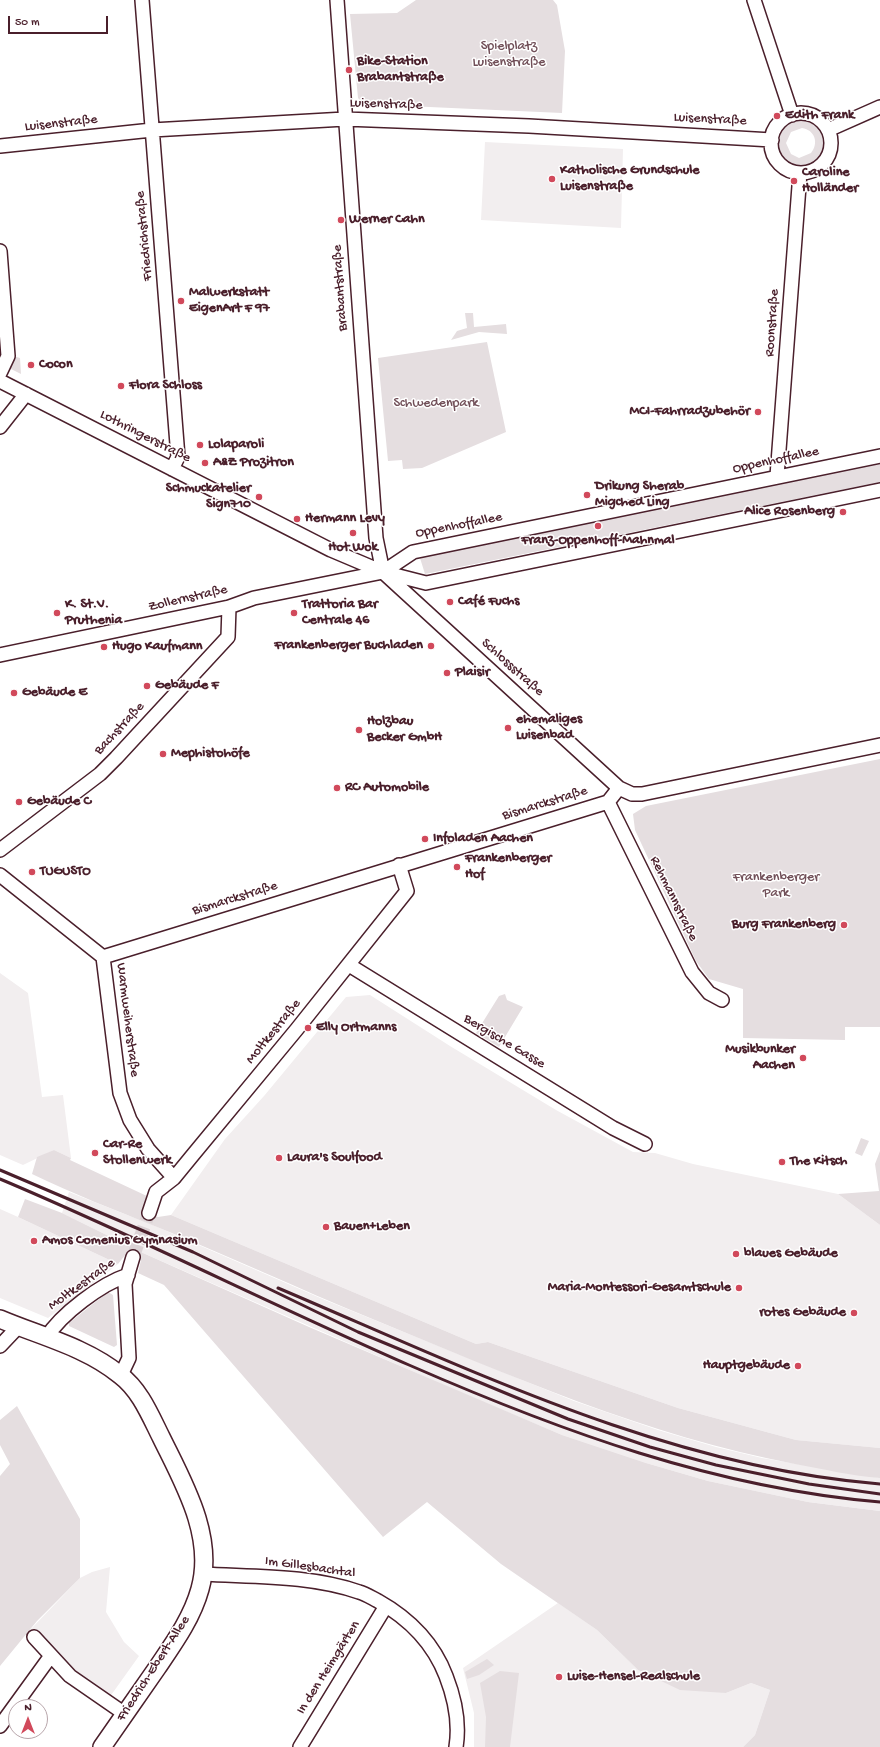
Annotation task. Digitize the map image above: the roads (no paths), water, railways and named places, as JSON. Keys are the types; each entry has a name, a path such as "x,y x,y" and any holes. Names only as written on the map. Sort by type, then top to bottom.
{"main road":[{"name":"Friedrich-Ebert-Allee","path":"0,1319 102,1361 121,1375 144,1402 184,1484 196,1515 202,1543 203,1574 195,1605 174,1644 102,1747"}],"street":[{"name":"Friedrichstraße","path":"142,0 178,457 172,469"},
{"name":"Brabantstraße","path":"337,0 376,538 383,572"},
{"path":"754,0 792,115"},
{"path":"828,130 880,106"},
{"path":"802,113 814,116 820,120 828,130 831,144 826,159 814,170 800,173 784,168 778,162 772,151 772,140 778,124 792,115 802,113"},
{"name":"Luisenstraße","path":"0,146 152,130 345,119 529,126 772,140"},
{"name":"Roonstraße","path":"777,476 800,173"},
{"path":"0,251 8,356 0,373"},
{"name":"Lothringerstraße","path":"0,381 323,546 383,572"},
{"path":"0,427 26,394"},
{"name":"Oppenhoffallee","path":"383,572 413,552 880,456"},
{"path":"383,572 426,583 880,490"},
{"name":"Zollernstraße","path":"0,655 229,607 254,598 383,572"},
{"name":"Schlossstraße","path":"383,572 619,788"},
{"name":"Bachstraße","path":"0,850 100,774 121,752 228,637 229,607"},
{"path":"619,788 632,794 642,794 880,745"},
{"name":"Bismarckstraße","path":"103,957 608,802 619,788"},
{"name":"Rehmannstraße","path":"608,802 692,972 709,993 722,1000"},
{"name":"Moltkestraße","path":"149,1213 156,1192 174,1178 348,966 407,891 399,865"},
{"name":"Warmweiherstraße","path":"0,875 103,957 120,1093 130,1120 148,1149 174,1178"},
{"name":"Bergische Gasse","path":"348,966 613,1128 645,1144"},
{"name":"Moltkestraße","path":"46,1338 60,1320 112,1280 128,1275 133,1257"},
{"path":"121,1375 129,1358 125,1284 128,1275"},
{"path":"0,1346 18,1327"},
{"name":"Im Gillesbachtal","path":"203,1574 278,1578 336,1585 361,1592 386,1606 408,1621 427,1640 442,1664 457,1712 456,1747"},
{"name":"In den Heimgärten","path":"300,1747 386,1606"},
{"path":"34,1637 50,1657 70,1676 125,1714"},
{"path":"0,1726 50,1657"}],"tunnel":[{"path":"133,1257 149,1213"}],"railway":[{"path":"0,1170 193,1252 358,1332 568,1419 650,1447 716,1465 809,1484 880,1494"},
{"path":"0,1179 103,1224 409,1365 581,1434 698,1470 758,1484 819,1495 880,1502"},
{"path":"278,1288 497,1382 647,1436 723,1458 801,1474 880,1484"}],"place":[{"name":"Bike-Station Brabantstraße","path":"349,70"},
{"name":"Edith Frank","path":"777,116"},
{"name":"Katholische Grundschule Luisenstraße","path":"552,179"},
{"name":"Caroline Holländer","path":"794,181"},
{"name":"Werner Cahn","path":"341,220"},
{"name":"Malwerkstatt EigenArt F 97","path":"181,301"},
{"name":"Cocon","path":"31,365"},
{"name":"Flora Schloss","path":"121,386"},
{"name":"MCI-Fahrradzubehör","path":"758,412"},
{"name":"Lolaparoli","path":"200,445"},
{"name":"A&Z Prozitron","path":"205,463"},
{"name":"Drikung Sherab Migched Ling","path":"587,495"},
{"name":"Schmuckatelier Sign710","path":"259,497"},
{"name":"Alice Rosenberg","path":"843,512"},
{"name":"Hermann Levy","path":"297,519"},
{"name":"Franz-Oppenhoff-Mahnmal","path":"598,526"},
{"name":"Hot Wok","path":"353,533"},
{"name":"Café Fuchs","path":"450,602"},
{"name":"K. St.V. Pruthenia","path":"57,613"},
{"name":"Trattoria Bar Centrale 46","path":"294,613"},
{"name":"Frankenberger Buchladen","path":"431,646"},
{"name":"Hugo Kaufmann","path":"104,647"},
{"name":"Plaisir","path":"447,673"},
{"name":"Gebäude F","path":"147,686"},
{"name":"Gebäude E","path":"14,693"},
{"name":"ehemaliges Luisenbad","path":"508,728"},
{"name":"Holzbau Becker GmbH","path":"359,730"},
{"name":"Mephistohöfe","path":"163,754"},
{"name":"RC Automobile","path":"337,788"},
{"name":"Gebäude C","path":"19,802"},
{"name":"Infoladen Aachen","path":"425,839"},
{"name":"Frankenberger Hof","path":"457,867"},
{"name":"TUGUSTO","path":"32,872"},
{"name":"Burg Frankenberg","path":"844,925"},
{"name":"Elly Ortmanns","path":"308,1028"},
{"name":"Musikbunker Aachen","path":"803,1058"},
{"name":"Car-Re Stollenwerk","path":"95,1153"},
{"name":"Laura's Soulfood","path":"279,1158"},
{"name":"The Kitsch","path":"782,1162"},
{"name":"Bauen+Leben","path":"326,1227"},
{"name":"Amos Comenius Gymnasium","path":"34,1241"},
{"name":"blaues Gebäude","path":"736,1254"},
{"name":"Maria-Montessori-Gesamtschule","path":"739,1288"},
{"name":"rotes Gebäude","path":"854,1313"},
{"name":"Hauptgebäude","path":"798,1366"},
{"name":"Luise-Hensel-Realschule","path":"559,1677"}],"park label":[{"name":"Spielplatz Luisenstraße","path":"509,56"},
{"name":"Schwedenpark","path":"436,404"},
{"name":"Frankenberger Park","path":"776,886"}]}
